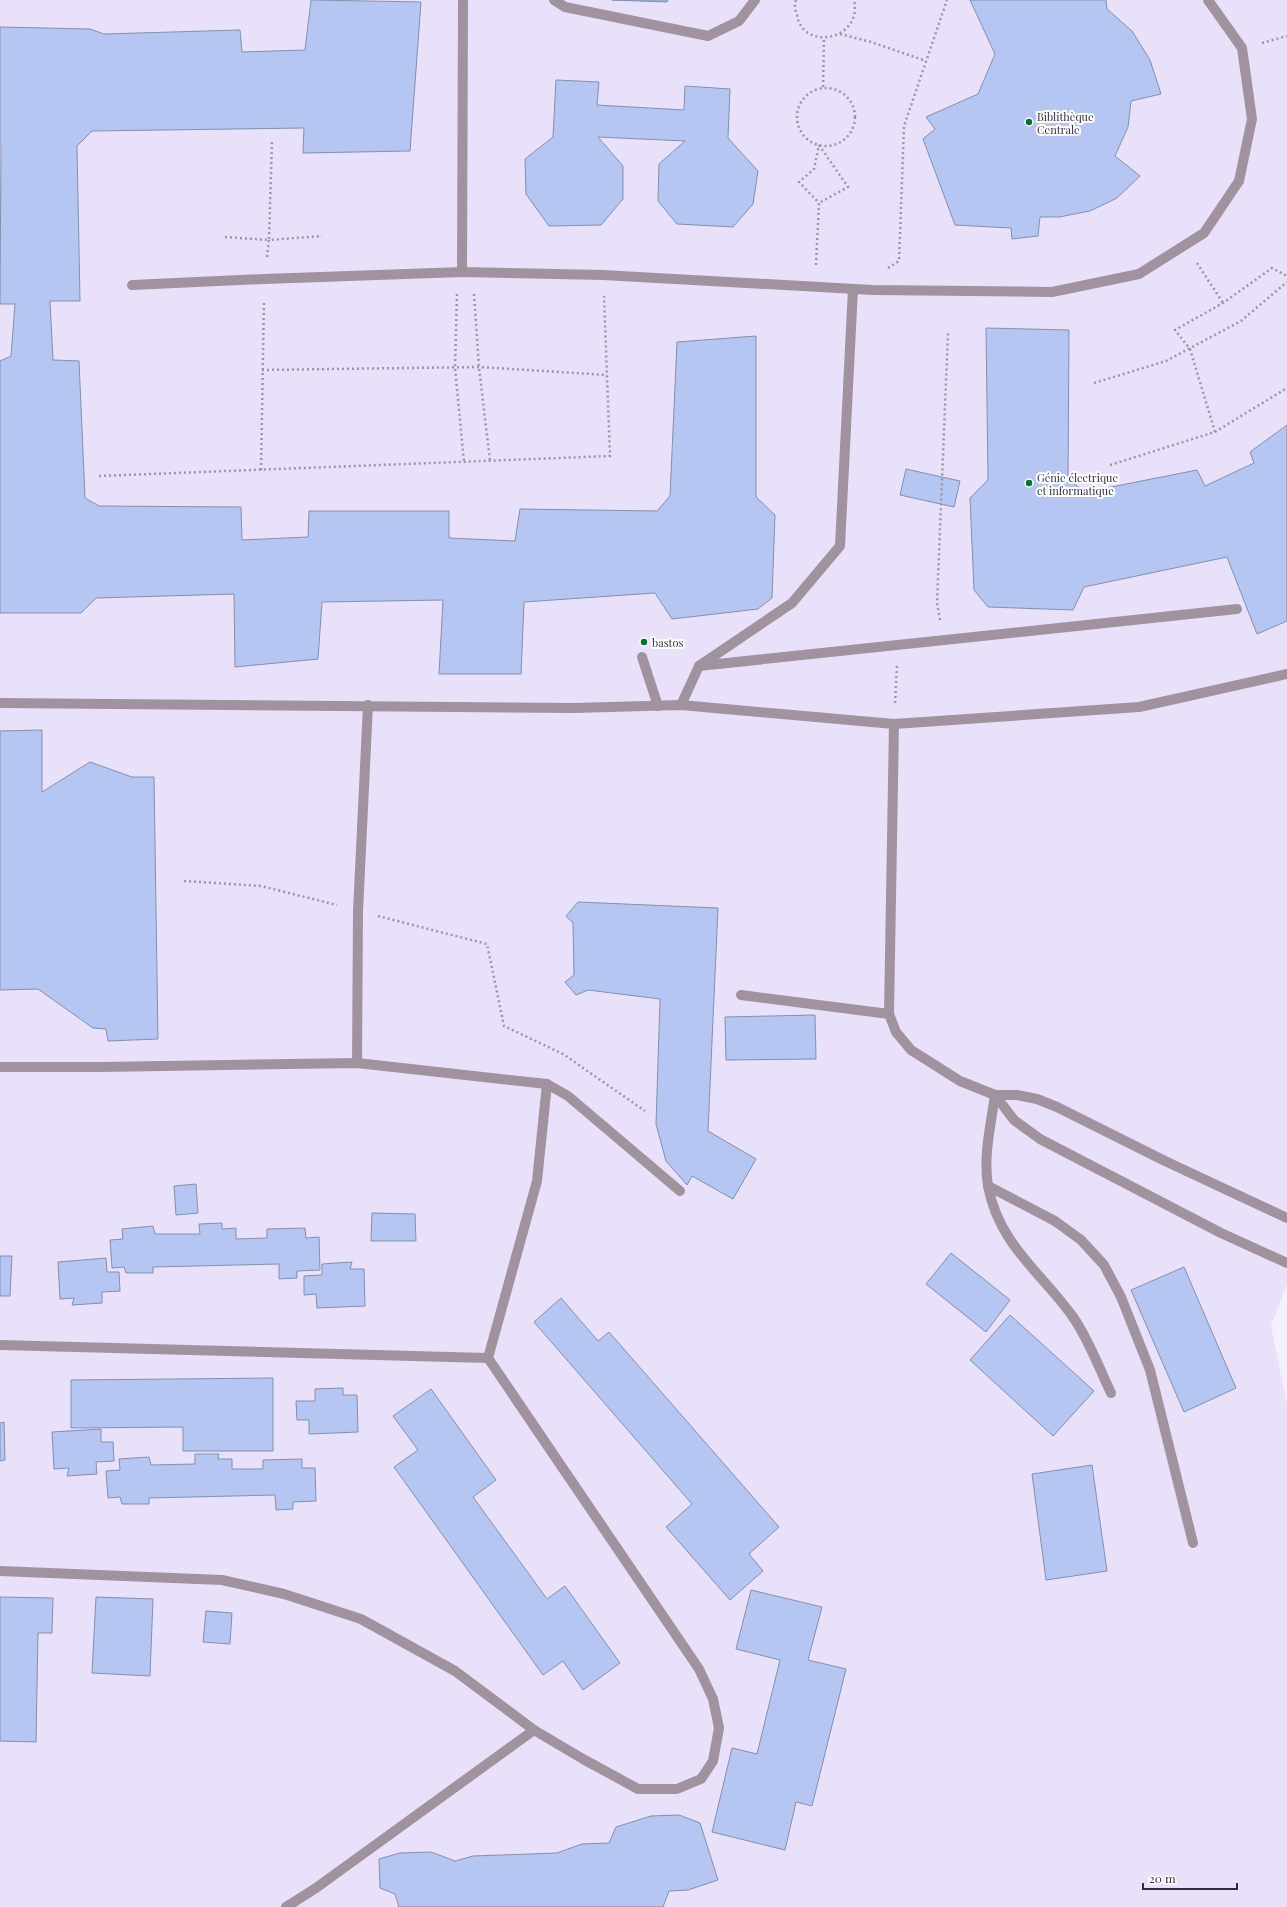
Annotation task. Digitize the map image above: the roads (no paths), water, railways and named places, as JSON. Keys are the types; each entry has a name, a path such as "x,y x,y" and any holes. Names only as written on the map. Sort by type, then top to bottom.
{"street":[{"path":"462,272 463,0"},
{"path":"554,0 565,8 708,36 739,21 755,0"},
{"path":"132,285 462,272 603,276 853,289 1052,292 1139,274 1204,232 1239,181 1252,119 1242,48 1208,0"},
{"path":"681,705 699,666 792,603 840,546 853,289"},
{"path":"699,666 1237,609"},
{"path":"642,657 658,706"},
{"path":"0,703 575,708 681,705 894,724 1139,707 1287,674"},
{"path":"357,1063 358,911 368,705"},
{"path":"894,724 889,1014 896,1032 911,1050 960,1081 995,1095 1017,1095 1038,1099 1287,1218"},
{"path":"741,995 889,1014"},
{"path":"0,1067 357,1063 547,1084 568,1096 680,1191"},
{"path":"0,1571 222,1580 284,1594 361,1619 455,1670 534,1730 638,1789 677,1789 701,1779 713,1761 718,1728 714,1699 699,1669 488,1358 537,1181 547,1084"},
{"path":"995,1095 987,1150 988,1186 999,1221 1015,1250 1073,1317 1088,1343 1111,1393"},
{"path":"995,1095 1014,1120 1040,1139 1221,1233 1287,1263"},
{"path":"988,1186 1055,1221 1081,1240 1104,1265 1121,1297 1150,1370 1193,1543"},
{"path":"0,1345 488,1358"},
{"path":"291,1906 534,1730"}],"place":[{"name":"Biblithèque Centrale","path":"1029,122"},
{"name":"Génie électrique et informatique","path":"1029,483"},
{"name":"bastos","path":"644,642"}]}
